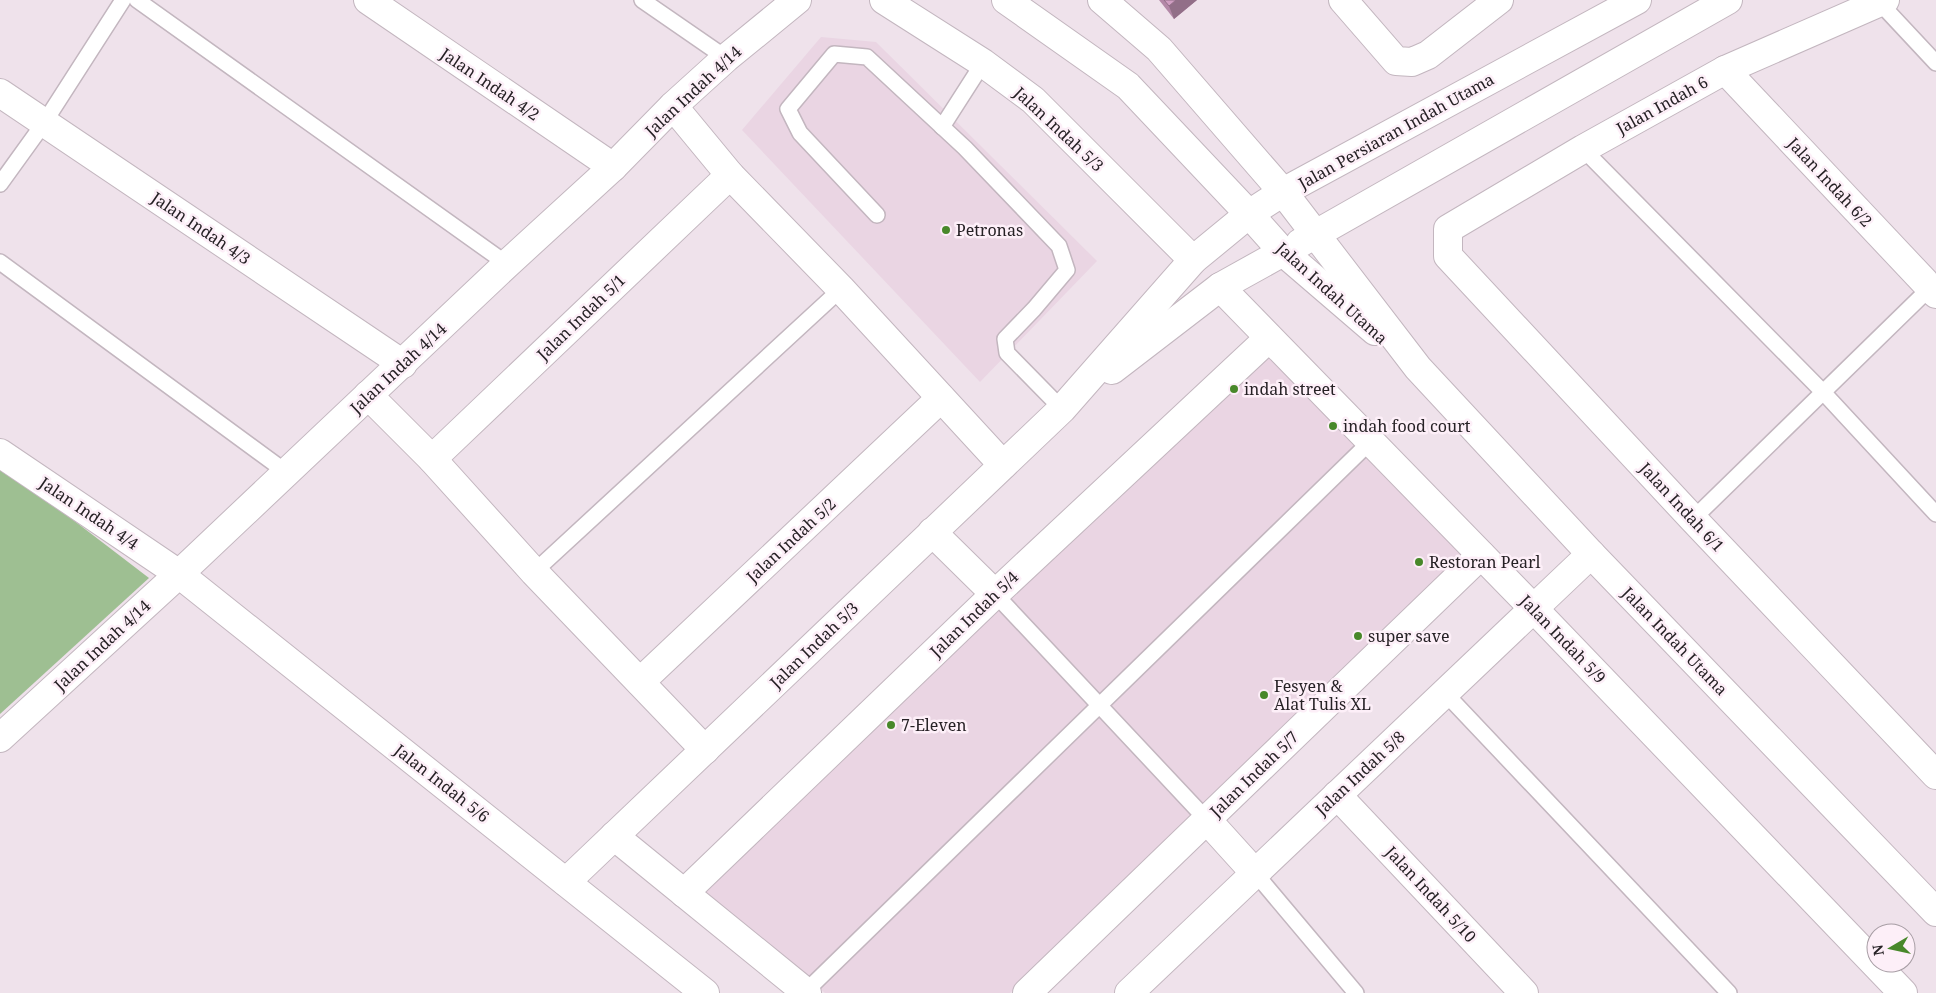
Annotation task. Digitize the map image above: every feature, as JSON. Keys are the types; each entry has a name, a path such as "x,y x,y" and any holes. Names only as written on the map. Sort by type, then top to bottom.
{"street":[{"name":"Jalan Indah 4/2","path":"368,0 613,167"},
{"name":"Jalan Indah 4/14","path":"0,738 179,574 507,264 613,167 673,106 726,58 797,0"},
{"name":"Jalan Indah 5/3","path":"884,0 983,63 1033,100 1193,260"},
{"path":"1006,0 1128,86 1250,214"},
{"name":"Jalan Persiaran Indah Utama","path":"1102,0 1159,49 1283,192 1637,0"},
{"path":"1343,0 1396,61 1412,62 1428,55 1499,0"},
{"path":"1316,235 1728,0"},
{"name":"Jalan Indah 6","path":"1448,229 1583,149 1724,70 1882,1"},
{"name":"Jalan Indah 6/2","path":"1724,70 1934,288"},
{"name":"Jalan Indah 4/3","path":"0,93 403,364"},
{"path":"673,106 730,175 842,289 1003,465"},
{"name":"Jalan Indah 5/1","path":"432,459 730,175"},
{"name":"Jalan Indah 5/3","path":"566,882 1062,409 1193,260 1250,214 1283,192"},
{"name":"Jalan Indah Utama","path":"1283,192 1418,368 1591,554 1936,912"},
{"name":"Jalan Indah Utama","path":"1250,214 1283,252 1418,368"},
{"name":"Jalan Indah 6/1","path":"1448,229 1448,256 1693,519 1936,775"},
{"name":"Jalan Indah 5/3","path":"1062,409 1220,287 1316,235"},
{"name":"Jalan Indah 5/9","path":"1220,287 1534,609 1895,990"},
{"name":"Jalan Indah 5/4","path":"684,893 995,594 1269,338"},
{"path":"368,396 432,459 534,572 705,750"},
{"name":"Jalan Indah 5/2","path":"640,682 941,398"},
{"name":"Jalan Indah 4/4","path":"0,453 179,574"},
{"path":"932,532 995,594"},
{"name":"Jalan Indah 5/8","path":"1136,991 1254,873 1591,554"},
{"name":"Jalan Indah 5/7","path":"1027,993 1481,555"},
{"name":"Jalan Indah 5/6","path":"179,574 705,993"},
{"name":"Jalan Indah 5/10","path":"1337,795 1524,993"},
{"path":"1207,820 1254,873"},
{"path":"614,836 806,992"}],"lane":[{"path":"0,184 44,122 122,0"},
{"path":"137,0 507,264"},
{"path":"642,0 726,58"},
{"path":"1882,1 1936,63"},
{"path":"877,215 800,133 788,109 834,54 867,57 965,148 1060,246 1067,270 1034,309 1005,339 1006,354 1062,409"},
{"path":"942,126 983,63"},
{"path":"1583,149 1823,392 1936,514"},
{"path":"0,262 286,472"},
{"path":"1693,519 1823,392 1934,288"},
{"path":"534,572 842,289"},
{"path":"806,992 1370,442"},
{"path":"995,594 1207,820"},
{"path":"1444,693 1729,993"},
{"path":"1254,873 1356,993"}],"shaded area":[{"path":"821,37 876,42 1097,261 980,382 742,130"},
{"path":"1268,355 1464,555 1010,993 825,993 702,891"}],"green space":[{"path":"0,464 149,578 0,714"}],"building":[{"path":"1164,0 1176,0 1169,6"}],"place":[{"name":"Petronas","path":"946,230"},
{"name":"indah street","path":"1234,389"},
{"name":"indah food court","path":"1333,426"},
{"name":"Restoran Pearl","path":"1419,562"},
{"name":"super save","path":"1358,636"},
{"name":"Fesyen & Alat Tulis XL","path":"1264,695"},
{"name":"7-Eleven","path":"891,725"}]}
